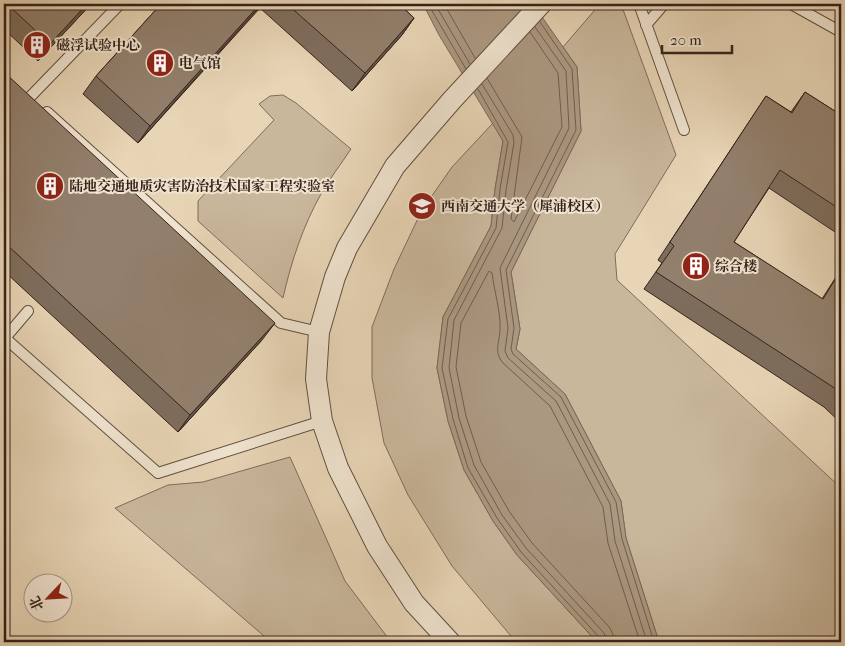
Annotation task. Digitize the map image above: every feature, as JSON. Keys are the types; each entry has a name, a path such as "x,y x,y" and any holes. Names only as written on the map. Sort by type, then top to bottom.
{"street":[{"path":"450,642 414,603 376,546 338,468 322,422 316,379 319,332 335,277 347,248 394,166 464,86 541,4"}],"lane":[{"path":"120,4 27,94 282,323 319,332"},
{"path":"639,4 684,130"},
{"path":"646,25 664,4"},
{"path":"791,4 841,32"},
{"path":"28,311 5,338 158,473 322,422"}],"shaded area":[{"path":"600,4 621,4 676,155 615,254 617,280 841,488 841,637 837,642 659,642 626,538 621,501 565,394 516,349 520,329 511,272 581,131 577,67 563,47"},
{"path":"283,95 296,103 351,149 324,188 303,231 283,298 198,221 198,201 274,120 259,104 270,96"},
{"path":"493,123 503,141 491,226 443,317 437,368 448,421 464,470 493,521 517,555 597,642 516,642 452,566 408,495 384,443 372,378 372,327 394,269 422,210 452,167"},
{"path":"290,457 345,581 391,642 271,642 115,508 168,485 203,482"}],"water":[{"path":"423,4 533,4 577,67 581,131 511,272 520,329 516,349 565,394 621,501 626,538 659,642 597,642 517,555 493,521 464,470 448,421 437,368 443,317 491,226 503,141 439,35"}],"building":[{"path":"7,4 87,4 50,44"},
{"path":"161,4 260,4 150,126 96,76"},
{"path":"287,4 399,4 414,18 365,73"},
{"name":"陆地交通地质灾害防治技术国家工程实验室","path":"4,72 275,323 190,415 4,242"},
{"name":"综合楼","path":"805,92 841,115 841,210 780,170 734,242 823,299 841,270 841,394 656,272 674,246 670,242 766,96 792,113"}],"place":[{"name":"磁浮试验中心","path":"37,45"},
{"name":"电气馆","path":"160,63"},
{"name":"陆地交通地质灾害防治技术国家工程实验室","path":"50,186"},
{"name":"西南交通大学（犀浦校区）","path":"422,206"},
{"name":"综合楼","path":"696,266"}]}
